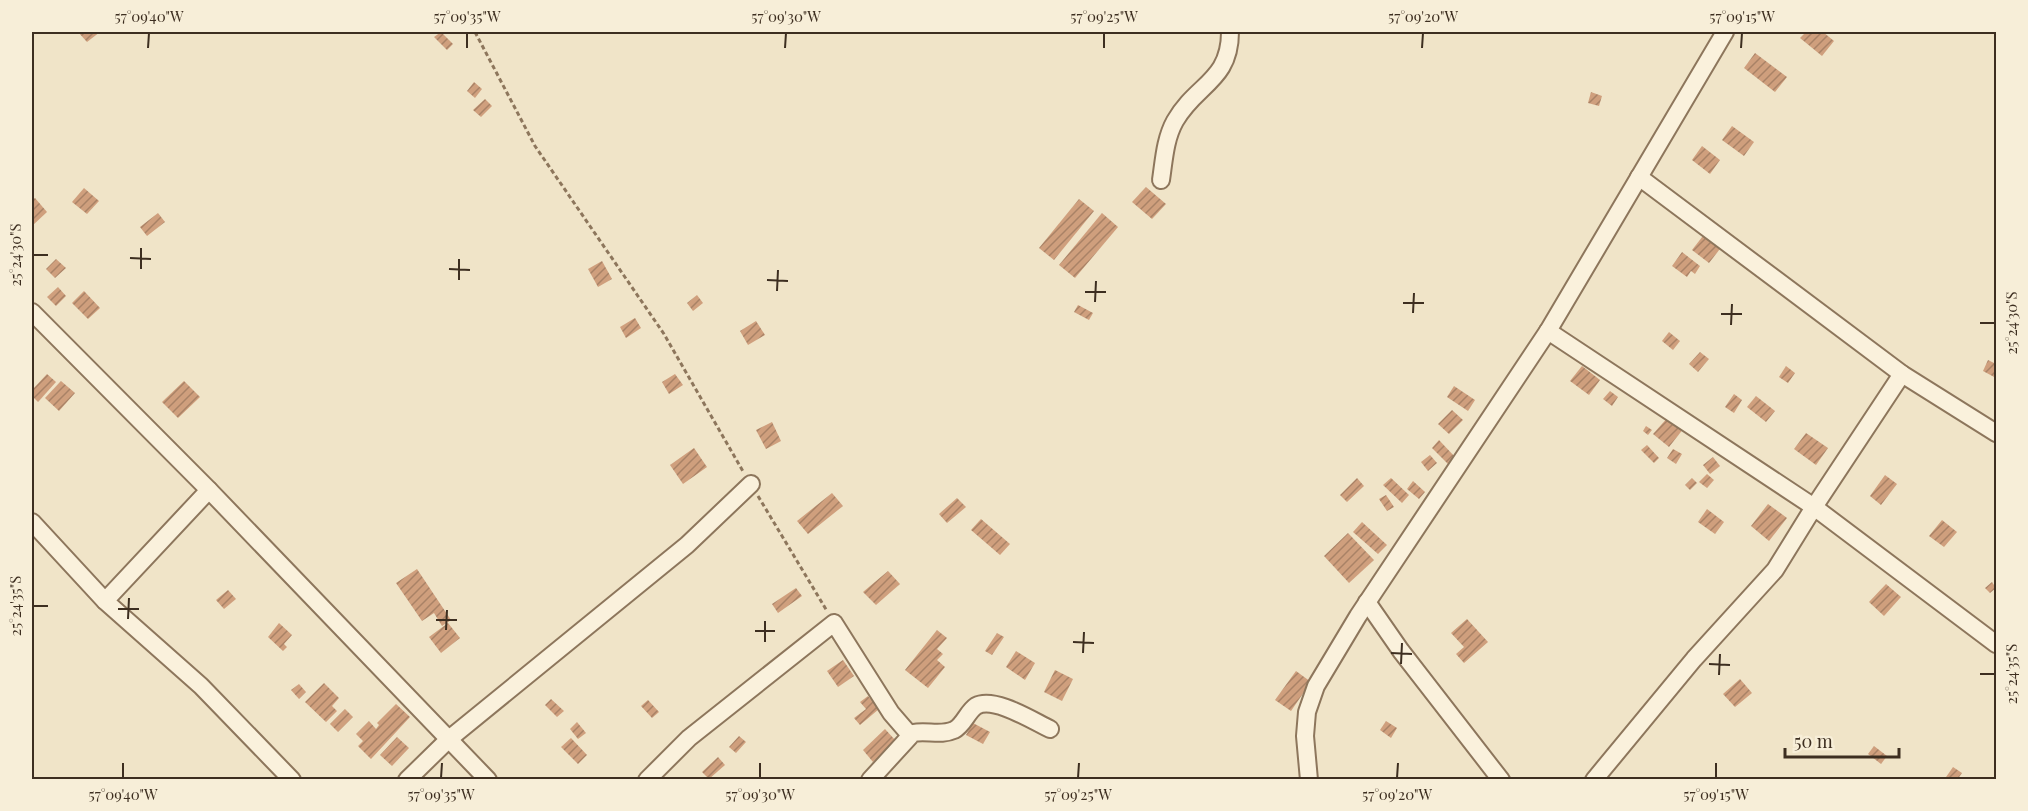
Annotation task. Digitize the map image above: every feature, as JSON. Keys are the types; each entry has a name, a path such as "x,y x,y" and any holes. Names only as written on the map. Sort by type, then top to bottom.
{"street":[{"path":"1161,180 1170,130 1183,108 1217,76 1226,56 1230,32"},
{"path":"1310,780 1305,736 1307,712 1316,686 1367,602 1548,331 1725,32"},
{"path":"1639,177 1902,374 1996,433"},
{"path":"32,312 209,490 488,780"},
{"path":"1548,331 1814,507 1996,644"},
{"path":"1593,780 1694,659 1775,570 1902,374"},
{"path":"407,780 449,739 687,545 750,484"},
{"path":"105,601 209,490"},
{"path":"32,522 105,601 201,686 292,780"},
{"path":"1367,602 1437,698 1502,780"},
{"path":"647,780 689,738 834,623 891,714 910,735"},
{"path":"870,780 910,735 919,732 939,733 956,729 975,707 988,705 1006,707 1050,729"}],"path":[{"path":"475,32 536,146 664,334 750,484 834,623"}],"building":[{"path":"78,32 100,32 87,42"},
{"path":"441,32 453,44 447,50 434,37"},
{"path":"1806,32 1823,32 1834,41 1822,56 1800,38"},
{"path":"1755,53 1787,77 1775,92 1744,68"},
{"path":"474,82 482,89 475,98 467,91"},
{"path":"1591,92 1602,96 1599,106 1588,103"},
{"path":"485,99 492,106 481,117 473,110"},
{"path":"1732,126 1754,142 1744,156 1722,140"},
{"path":"1702,146 1720,160 1710,174 1692,160"},
{"path":"1146,187 1166,204 1152,219 1132,202"},
{"path":"84,188 99,201 87,214 72,202"},
{"path":"35,198 47,212 32,226 32,200"},
{"path":"1079,199 1094,211 1054,260 1039,248"},
{"path":"158,213 165,222 147,236 140,227"},
{"path":"1102,213 1118,227 1075,278 1059,265"},
{"path":"1706,232 1723,245 1709,263 1692,250"},
{"path":"1682,252 1700,266 1695,274 1691,271 1687,277 1672,266"},
{"path":"56,259 66,268 55,278 46,269"},
{"path":"602,261 612,279 598,287 588,269"},
{"path":"58,287 66,296 56,306 47,297"},
{"path":"84,291 100,308 88,319 72,303"},
{"path":"697,295 703,303 693,311 687,303"},
{"path":"1078,305 1093,313 1089,320 1074,312"},
{"path":"635,318 641,328 626,338 620,327"},
{"path":"756,321 765,335 748,345 740,331"},
{"path":"1669,332 1680,341 1673,350 1662,341"},
{"path":"1700,352 1709,359 1698,372 1689,364"},
{"path":"1988,360 1996,364 1996,378 1983,371"},
{"path":"1582,366 1600,380 1589,395 1570,381"},
{"path":"1786,366 1795,373 1788,383 1779,377"},
{"path":"47,374 56,382 38,402 32,396 32,390"},
{"path":"675,374 683,385 669,394 662,382"},
{"path":"61,381 75,393 59,411 45,398"},
{"path":"184,381 200,397 178,418 162,402"},
{"path":"1454,386 1475,400 1468,411 1447,397"},
{"path":"1610,391 1618,397 1612,406 1603,399"},
{"path":"1734,394 1742,400 1734,413 1725,407"},
{"path":"1756,396 1775,411 1766,422 1747,407"},
{"path":"1452,410 1463,420 1449,434 1438,424"},
{"path":"1669,416 1684,428 1669,447 1653,434"},
{"path":"772,422 781,441 766,449 756,430"},
{"path":"1646,426 1652,430 1648,435 1643,431"},
{"path":"1806,433 1828,448 1816,465 1794,449"},
{"path":"1439,440 1455,457 1448,464 1432,448"},
{"path":"1647,445 1659,458 1654,463 1641,450"},
{"path":"694,448 707,467 683,484 670,465"},
{"path":"1673,449 1682,454 1676,464 1667,458"},
{"path":"1430,455 1437,463 1428,471 1421,462"},
{"path":"1713,457 1720,466 1710,474 1703,465"},
{"path":"1707,474 1714,480 1707,488 1699,482"},
{"path":"1885,475 1897,484 1881,505 1870,496"},
{"path":"1357,478 1364,486 1347,502 1340,495"},
{"path":"1391,478 1409,495 1402,503 1383,485"},
{"path":"1692,478 1697,483 1690,490 1685,485"},
{"path":"1413,481 1425,492 1419,499 1407,489"},
{"path":"832,493 843,506 808,534 797,521"},
{"path":"1386,495 1394,507 1387,511 1379,499"},
{"path":"957,498 966,507 947,523 939,514"},
{"path":"1768,504 1787,518 1769,541 1751,526"},
{"path":"1707,509 1724,522 1715,534 1698,522"},
{"path":"981,519 1010,544 1000,555 971,530"},
{"path":"1942,520 1957,532 1944,547 1929,536"},
{"path":"1362,522 1387,545 1378,554 1353,532"},
{"path":"1348,533 1374,560 1349,583 1324,556"},
{"path":"417,569 451,620 442,626 434,613 422,621 396,583"},
{"path":"888,571 900,584 876,605 863,592"},
{"path":"1992,582 1996,588 1990,593 1985,588"},
{"path":"1886,584 1901,597 1884,616 1869,602"},
{"path":"796,588 802,596 778,613 772,604"},
{"path":"228,590 236,599 224,609 216,600"},
{"path":"1467,619 1488,642 1464,663 1456,654 1464,647 1451,633"},
{"path":"279,623 292,635 284,644 287,647 283,651 268,637"},
{"path":"448,623 460,638 441,653 429,637"},
{"path":"937,630 947,638 937,649 943,654 937,660 945,667 928,688 905,670"},
{"path":"997,633 1004,637 992,655 985,651"},
{"path":"1016,651 1035,663 1025,680 1006,667"},
{"path":"843,660 854,676 838,687 827,671"},
{"path":"1055,670 1073,679 1062,701 1044,692"},
{"path":"1296,671 1311,682 1291,711 1275,700"},
{"path":"1740,679 1752,693 1735,707 1723,694"},
{"path":"324,683 339,698 332,706 337,711 326,722 305,702"},
{"path":"299,684 306,692 299,699 291,690"},
{"path":"868,696 879,709 860,725 854,718 866,709 860,702"},
{"path":"551,699 564,711 557,717 545,705"},
{"path":"648,700 659,712 652,718 641,706"},
{"path":"396,704 410,717 371,759 358,746 363,741 356,734 369,721 376,729 379,725 377,723"},
{"path":"345,709 353,717 338,732 330,724"},
{"path":"1386,721 1397,728 1391,738 1380,730"},
{"path":"577,722 586,733 578,739 570,729"},
{"path":"973,723 990,732 983,744 966,735"},
{"path":"885,729 896,741 873,762 863,750"},
{"path":"739,736 746,742 736,753 729,747"},
{"path":"397,737 409,748 392,766 380,755"},
{"path":"571,738 587,755 578,764 561,747"},
{"path":"1874,746 1887,756 1881,764 1868,754"},
{"path":"718,757 725,765 709,779 702,772"},
{"path":"1953,767 1962,773 1957,780 1944,780"}]}
